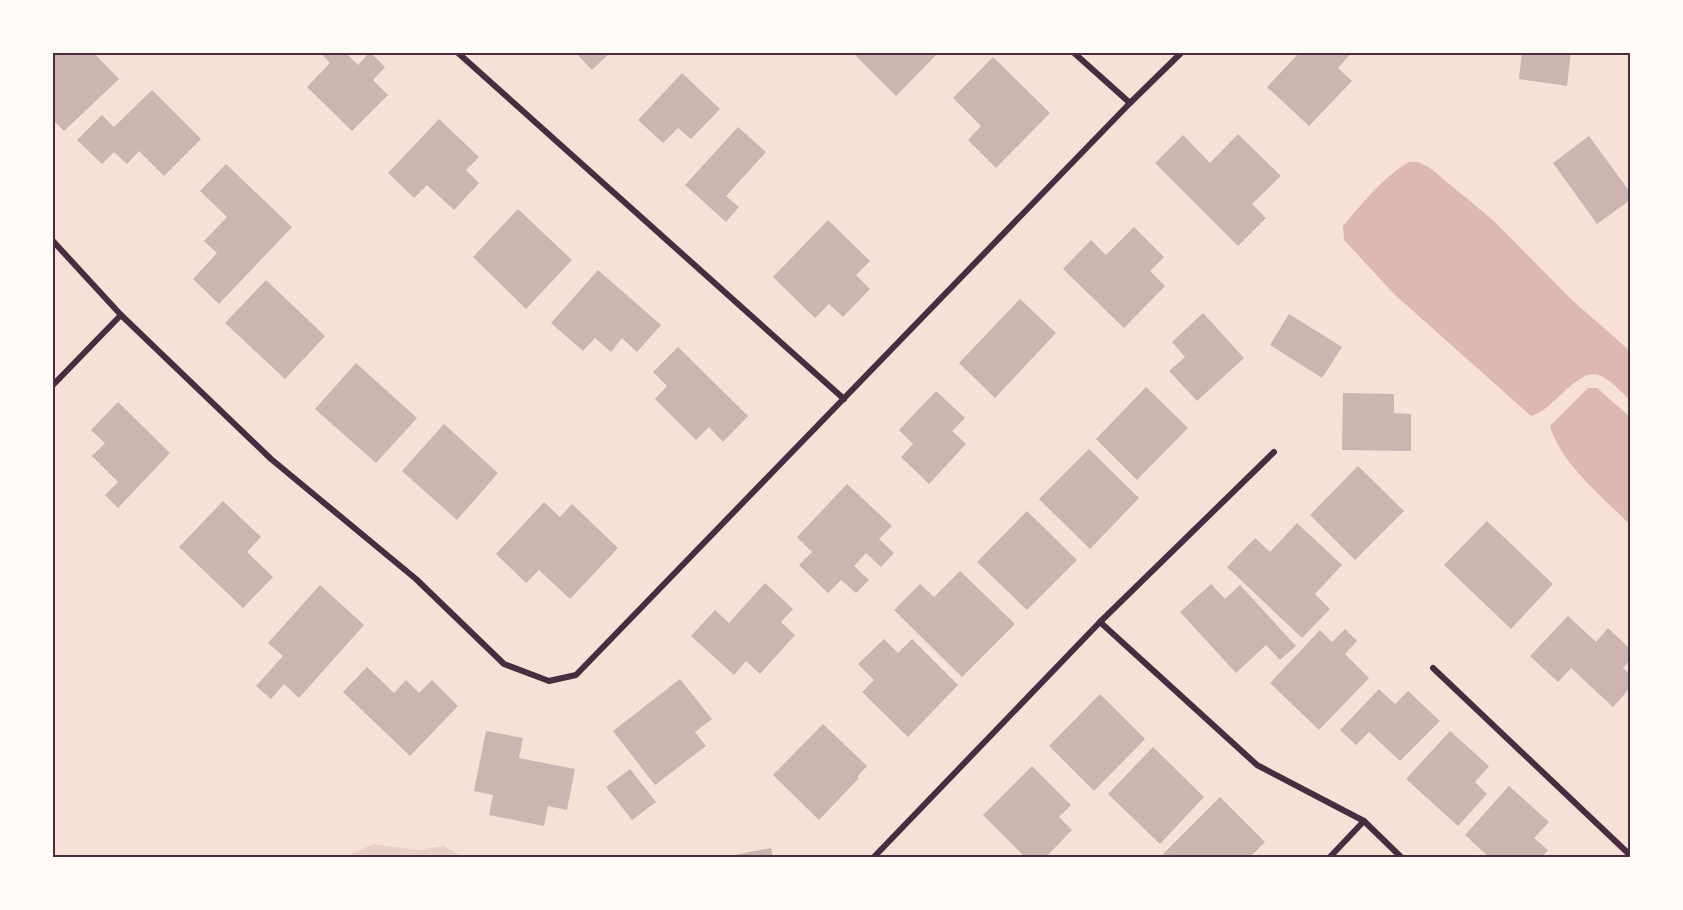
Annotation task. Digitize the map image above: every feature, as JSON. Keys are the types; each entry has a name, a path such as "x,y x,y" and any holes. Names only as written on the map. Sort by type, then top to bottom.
{"street":[{"path":"457,52 844,399"},
{"path":"1073,52 1130,103"},
{"path":"52,240 121,315 271,459 416,579 504,664 549,681 576,675 1182,52"},
{"path":"52,386 121,315"},
{"path":"873,858 1100,622 1274,452"},
{"path":"1100,622 1257,765 1364,821 1402,858"},
{"path":"1433,668 1630,855"},
{"path":"1329,858 1364,821"}],"shaded area":[{"path":"1409,162 1418,162 1430,168 1494,221 1572,300 1630,351 1630,400 1609,381 1592,374 1575,383 1540,412 1531,416 1394,294 1344,240 1343,226 1382,183"},
{"path":"1588,388 1597,388 1630,417 1630,525 1573,467 1556,441 1550,426"},
{"path":"373,844 418,850 444,846 463,857 346,857"}],"building":[{"path":"52,52 93,52 119,79 64,131 52,119"},
{"path":"320,52 345,52 358,65 370,52 385,67 373,80 388,95 352,131 307,87 330,63"},
{"path":"575,52 611,52 592,70"},
{"path":"856,52 939,52 896,96 854,54"},
{"path":"1300,52 1352,52 1338,68 1352,81 1309,126 1267,87"},
{"path":"1522,52 1571,52 1567,86 1519,79"},
{"path":"993,57 1050,113 996,168 968,140 981,126 953,98"},
{"path":"682,73 720,109 691,139 678,128 663,143 638,120"},
{"path":"152,90 201,139 164,176 139,151 127,164 114,152 102,164 77,140 102,115 114,127"},
{"path":"439,119 479,157 466,170 479,183 454,210 427,185 414,198 388,173"},
{"path":"738,127 766,152 726,196 739,207 726,222 685,185"},
{"path":"1238,134 1281,176 1252,204 1266,218 1238,246 1155,163 1183,135 1210,163"},
{"path":"1589,136 1630,192 1630,200 1597,224 1553,163"},
{"path":"226,164 292,227 219,304 193,279 217,253 204,241 227,217 200,191"},
{"path":"518,209 572,260 526,309 473,257"},
{"path":"828,220 870,261 856,275 870,289 843,317 829,304 815,318 773,277"},
{"path":"1134,227 1164,257 1150,271 1165,286 1124,328 1063,269 1091,240 1106,255"},
{"path":"598,270 661,325 637,352 622,338 611,352 595,338 583,351 551,323"},
{"path":"266,280 325,336 285,379 225,323"},
{"path":"1020,299 1056,333 995,398 959,363"},
{"path":"1203,313 1244,358 1197,401 1169,371 1185,357 1172,342"},
{"path":"1289,314 1342,347 1322,378 1270,345"},
{"path":"678,347 748,416 723,442 709,427 696,440 655,399 667,386 653,372"},
{"path":"356,363 417,418 376,463 315,409"},
{"path":"1146,387 1188,428 1137,480 1096,439"},
{"path":"936,391 965,418 952,431 966,444 929,484 901,457 913,444 899,430"},
{"path":"1343,393 1394,394 1394,413 1411,414 1411,451 1342,450"},
{"path":"118,402 170,453 118,508 105,495 118,482 92,456 105,443 91,430"},
{"path":"444,424 498,473 457,520 402,471"},
{"path":"1089,449 1139,498 1090,549 1039,499"},
{"path":"1358,466 1404,511 1355,560 1310,515"},
{"path":"847,484 892,526 879,539 894,553 881,567 866,553 854,566 869,580 856,593 841,580 828,593 799,565 812,552 797,537"},
{"path":"223,501 261,537 247,552 273,577 243,608 179,547"},
{"path":"544,502 560,517 572,504 618,548 570,599 539,570 526,583 496,554"},
{"path":"1027,511 1077,560 1027,610 977,562"},
{"path":"1487,521 1553,584 1511,629 1444,565"},
{"path":"1297,523 1342,565 1315,594 1330,609 1302,638 1227,567 1255,538 1270,552"},
{"path":"960,571 1015,624 962,677 894,610 920,584 934,597"},
{"path":"765,583 793,609 781,622 795,635 760,674 746,661 734,675 691,636 715,610 729,623"},
{"path":"1211,584 1225,599 1240,585 1296,646 1280,660 1266,645 1236,673 1180,612"},
{"path":"320,585 364,625 299,698 284,684 271,699 256,686 283,656 268,643"},
{"path":"1568,616 1596,642 1608,628 1630,649 1630,660 1623,668 1630,674 1630,688 1613,707 1571,668 1558,682 1530,656"},
{"path":"1345,629 1357,641 1345,654 1369,678 1319,730 1270,683 1320,630 1332,642"},
{"path":"884,639 898,653 912,639 958,685 908,737 862,692 874,680 858,664"},
{"path":"367,667 394,693 406,680 419,693 432,680 458,706 410,756 343,692"},
{"path":"680,679 712,719 695,732 706,746 655,785 613,731"},
{"path":"1379,689 1395,704 1408,691 1440,721 1400,761 1369,732 1356,745 1340,730"},
{"path":"1100,694 1145,739 1094,791 1049,746"},
{"path":"823,724 867,766 857,777 859,778 819,820 773,775"},
{"path":"486,731 523,738 519,758 575,769 567,810 548,806 544,826 489,815 493,795 474,791"},
{"path":"1450,731 1489,766 1475,782 1487,794 1458,826 1406,779"},
{"path":"1153,747 1204,797 1160,844 1108,794"},
{"path":"1032,766 1071,805 1059,817 1072,830 1045,858 1026,858 983,815"},
{"path":"630,769 656,802 632,820 606,787"},
{"path":"1509,786 1549,822 1534,838 1548,850 1541,858 1490,858 1465,835"},
{"path":"1220,797 1265,842 1249,858 1166,858 1163,854"},
{"path":"771,848 773,858 729,858 729,856"}]}
